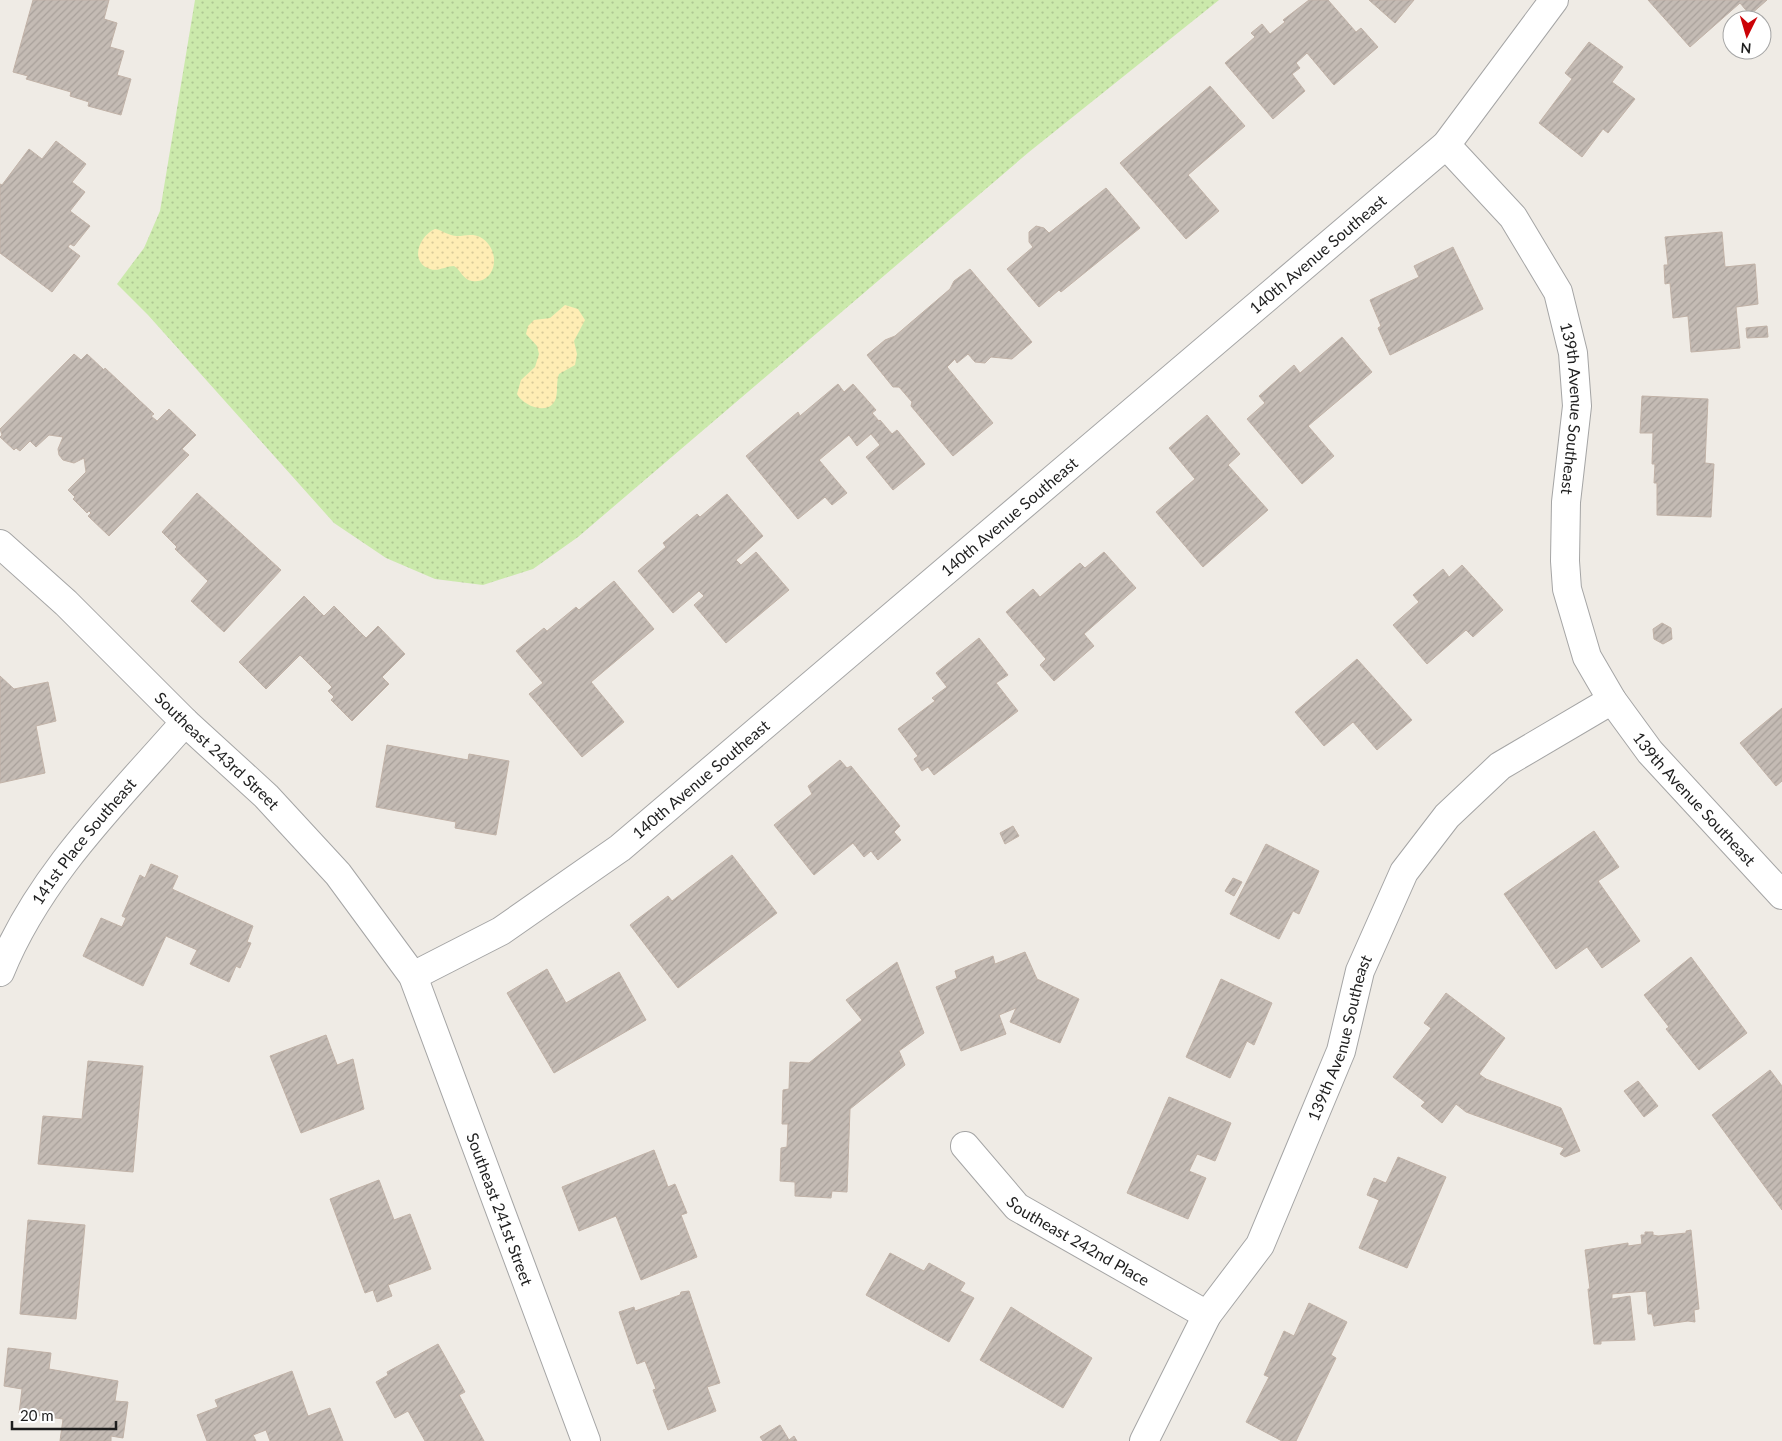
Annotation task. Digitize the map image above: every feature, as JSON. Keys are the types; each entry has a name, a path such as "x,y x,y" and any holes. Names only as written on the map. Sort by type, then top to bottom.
{"street":[{"name":"140th Avenue Southeast","path":"413,976 501,931 620,848 1446,145 1554,0"},
{"name":"139th Avenue Southeast","path":"1446,145 1514,218 1558,292 1573,353 1577,406 1564,531 1567,589 1587,657 1612,700 1650,752 1782,894"},
{"name":"Southeast 243rd Street","path":"0,544 66,603 185,722 266,796 338,874 413,976"},
{"name":"139th Avenue Southeast","path":"1144,1441 1207,1315 1260,1246 1341,1051 1360,971 1404,872 1446,816 1500,766 1612,700"},
{"name":"141st Place Southeast","path":"0,972 8,953 58,868 185,722"},
{"name":"Southeast 241st Street","path":"413,976 500,1204 586,1441"},
{"name":"Southeast 242nd Place","path":"965,1146 1017,1208 1207,1315"}],"green space":[{"path":"195,0 1219,0 1029,152 578,537 533,569 483,585 435,579 386,558 334,523 148,315 117,284 144,248 160,211"}],"sand":[{"path":"435,229 454,236 477,236 487,243 492,250 494,265 487,278 480,281 472,281 466,279 454,266 436,270 424,266 418,255 419,249 429,232"},
{"path":"565,305 578,309 585,320 574,341 577,354 575,365 559,374 556,398 553,404 548,407 536,408 530,406 517,394 521,380 535,367 539,354 537,346 526,334 528,326 534,320 550,318"}],"building":[{"path":"33,0 109,0 104,19 117,23 110,47 124,51 117,75 131,79 121,115 88,106 89,102 70,96 71,92 26,79 28,76 13,72"},
{"path":"1309,0 1328,0 1356,32 1361,28 1378,47 1334,85 1307,53 1296,63 1300,68 1292,74 1305,91 1273,119 1225,63 1255,37 1251,33 1262,24 1270,34 1285,22 1283,20"},
{"path":"1369,0 1414,0 1395,23"},
{"path":"1648,0 1767,0 1756,10 1746,10 1740,3 1732,10 1722,10 1722,19 1690,47"},
{"path":"1589,42 1623,67 1612,82 1635,99 1608,133 1603,129 1582,157 1539,123 1572,79 1565,73"},
{"path":"1210,86 1245,126 1188,175 1219,211 1186,239 1120,163"},
{"path":"56,141 86,164 72,182 85,192 70,211 90,226 74,246 70,244 68,247 80,256 52,292 0,253 0,184 2,185 29,149 42,159"},
{"path":"1106,188 1140,228 1061,292 1059,290 1039,307 1007,269 1033,247 1029,242 1029,232 1036,226 1044,228 1049,233"},
{"path":"1722,232 1725,267 1755,264 1758,304 1736,307 1740,348 1691,352 1688,316 1673,318 1670,283 1665,284 1664,265 1668,265 1665,237"},
{"path":"1453,247 1483,309 1390,355 1378,328 1381,326 1370,300 1419,277 1414,266"},
{"path":"970,269 1032,342 1012,359 991,357 985,363 975,362 968,354 957,363 955,359 947,367 993,423 953,456 911,406 912,402 899,387 893,387 867,355 885,340 895,336 950,289 954,281"},
{"path":"1767,326 1768,337 1747,338 1746,328"},
{"path":"1342,337 1372,372 1308,426 1334,456 1302,484 1247,419 1265,403 1259,396 1294,365 1300,373"},
{"path":"74,354 81,360 87,354 104,370 105,368 154,414 151,416 157,421 169,409 196,435 182,449 189,455 109,536 88,516 91,513 89,511 87,513 73,499 75,497 68,490 86,472 84,458 74,463 63,460 59,455 58,449 63,437 49,435 36,447 30,441 20,451 16,448 14,450 0,437 2,435 0,429"},
{"path":"838,384 844,392 853,384 876,410 872,413 879,421 892,434 897,430 925,464 893,490 866,457 880,445 871,434 857,446 849,435 819,460 847,493 832,505 825,497 798,519 746,456 798,412 800,416"},
{"path":"1642,396 1708,399 1705,463 1714,464 1711,517 1657,515 1657,483 1654,483 1655,464 1652,464 1653,433 1640,433"},
{"path":"1207,415 1240,454 1228,465 1268,510 1203,567 1156,512 1195,479 1169,448"},
{"path":"197,493 281,570 224,632 191,601 208,581 175,549 177,547 162,532"},
{"path":"727,494 763,536 736,560 741,565 756,552 789,590 726,643 694,605 704,596 699,591 673,613 638,571 666,547 663,543 697,514 700,517"},
{"path":"1104,552 1136,588 1084,634 1094,646 1054,681 1040,665 1046,659 1006,612 1033,589 1040,597 1080,563 1085,568"},
{"path":"1462,565 1503,610 1473,637 1466,630 1427,664 1393,625 1419,602 1413,595 1443,569 1449,577"},
{"path":"614,581 654,629 591,682 624,722 582,757 529,694 543,683 516,651 544,628 547,631 576,607 579,610"},
{"path":"304,596 324,616 334,606 366,638 378,626 405,654 382,677 389,684 352,721 331,700 334,697 328,691 332,687 300,655 266,689 239,662"},
{"path":"1662,623 1671,628 1672,639 1663,644 1654,639 1653,629"},
{"path":"979,638 1008,675 996,683 1018,711 934,775 928,767 922,771 914,759 918,756 898,729 935,701 932,698 947,687 936,673"},
{"path":"1357,659 1412,720 1377,750 1353,722 1324,746 1295,712"},
{"path":"0,676 14,689 48,682 56,721 36,726 45,773 0,783"},
{"path":"1782,708 1782,781 1776,786 1740,743"},
{"path":"387,745 468,760 469,754 509,761 496,835 455,828 456,822 376,807"},
{"path":"840,760 847,768 851,766 900,826 894,832 901,840 878,860 871,851 864,857 853,843 814,875 774,825 812,794 808,786"},
{"path":"1013,826 1019,836 1005,844 1000,833"},
{"path":"1594,831 1619,867 1598,881 1640,941 1602,968 1587,947 1556,969 1504,894"},
{"path":"1266,844 1319,871 1299,914 1293,911 1279,939 1230,914"},
{"path":"732,855 777,913 678,988 630,925 668,896 672,901"},
{"path":"151,864 178,876 172,889 253,926 247,942 251,943 240,968 236,966 229,982 190,964 197,950 166,936 143,986 83,956 101,918 122,927 126,918 122,916 140,875 145,878"},
{"path":"1233,878 1242,882 1234,896 1225,891"},
{"path":"1025,952 1037,979 1079,999 1060,1043 1010,1022 1016,1008 999,1015 1006,1034 961,1051 936,987 957,978 955,971 993,956 995,964"},
{"path":"1691,957 1747,1033 1699,1070 1666,1029 1669,1027 1644,995"},
{"path":"897,962 924,1033 899,1051 905,1065 850,1109 847,1192 832,1191 831,1198 795,1196 795,1182 780,1181 781,1148 787,1147 788,1124 782,1124 783,1090 789,1089 790,1062 809,1063 862,1020 846,1000"},
{"path":"547,969 566,1003 619,972 646,1020 554,1073 507,993"},
{"path":"1221,979 1272,1003 1254,1045 1247,1041 1230,1078 1186,1057"},
{"path":"1446,993 1505,1038 1479,1074 1486,1079 1561,1108 1580,1151 1565,1157 1560,1154 1564,1148 1466,1112 1456,1104 1442,1123 1421,1106 1425,1102 1393,1077 1431,1028 1424,1023"},
{"path":"326,1035 337,1065 353,1059 364,1109 301,1133 270,1056"},
{"path":"88,1061 143,1066 133,1172 38,1164 43,1116 82,1119"},
{"path":"1770,1070 1782,1086 1782,1210 1712,1115"},
{"path":"1638,1081 1658,1106 1644,1117 1624,1091"},
{"path":"1169,1097 1231,1123 1215,1161 1197,1154 1189,1171 1206,1178 1188,1219 1127,1193"},
{"path":"654,1150 668,1187 675,1184 687,1213 681,1215 697,1257 641,1280 616,1216 579,1231 562,1187"},
{"path":"1398,1157 1446,1177 1407,1268 1359,1248 1379,1200 1367,1195 1374,1178 1386,1183"},
{"path":"379,1180 394,1220 410,1214 431,1269 388,1285 392,1296 377,1302 373,1290 365,1293 330,1199"},
{"path":"28,1220 85,1225 76,1319 20,1314"},
{"path":"1691,1230 1699,1309 1694,1310 1695,1322 1688,1321 1654,1326 1652,1314 1648,1314 1646,1291 1612,1294 1612,1299 1630,1296 1635,1340 1601,1341 1601,1344 1594,1344 1585,1250 1628,1243 1628,1246 1642,1244 1641,1235 1645,1235 1645,1232 1653,1232 1653,1235 1658,1236 1686,1233 1686,1231"},
{"path":"890,1253 924,1271 929,1263 965,1283 960,1291 974,1298 949,1342 866,1295"},
{"path":"689,1291 720,1383 707,1387 716,1411 668,1430 653,1390 656,1389 645,1361 637,1364 619,1312 634,1307 635,1311 680,1295 681,1292"},
{"path":"1309,1303 1347,1322 1331,1355 1336,1358 1296,1441 1282,1441 1246,1422 1269,1377 1264,1375 1284,1331 1294,1336"},
{"path":"1011,1307 1092,1358 1063,1408 980,1360"},
{"path":"438,1344 465,1392 459,1395 484,1441 425,1441 408,1411 395,1418 376,1382 388,1375 387,1372"},
{"path":"8,1348 51,1353 49,1369 118,1381 115,1401 128,1402 123,1438 111,1436 111,1441 60,1441 63,1419 19,1413 22,1389 4,1386"},
{"path":"292,1371 308,1416 330,1408 343,1441 270,1441 266,1430 253,1435 256,1441 207,1441 197,1415 218,1407 215,1400"},
{"path":"780,1425 789,1440 794,1436 797,1441 763,1441 760,1437"}]}
